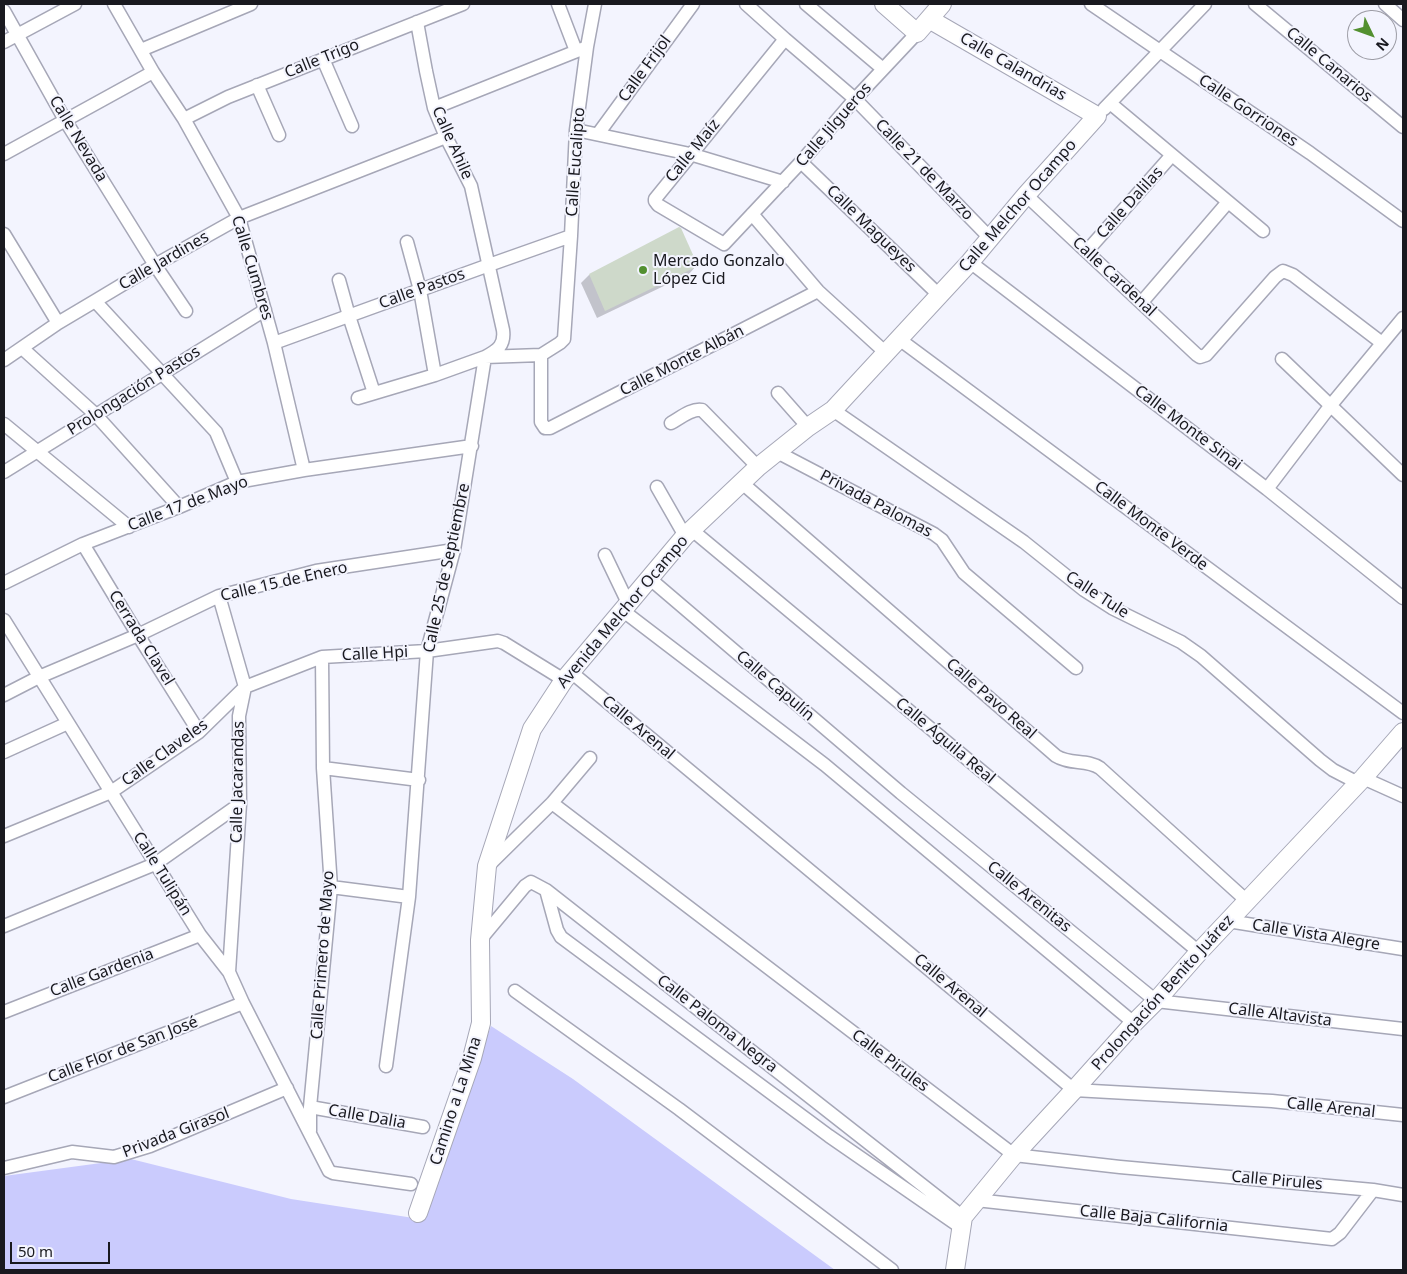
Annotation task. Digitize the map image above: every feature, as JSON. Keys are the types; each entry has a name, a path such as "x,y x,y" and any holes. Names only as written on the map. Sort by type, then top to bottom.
{"street":[{"path":"4,42 75,4"},
{"name":"Calle Cumbres","path":"114,4 153,72 184,119 239,218 274,343 304,470"},
{"path":"140,50 251,4"},
{"name":"Calle Trigo","path":"184,119 257,85 463,4"},
{"path":"434,108 582,49 558,4"},
{"name":"Calle Eucalipto","path":"541,355 564,339 582,49 595,4"},
{"name":"Calle Frijol","path":"598,134 693,4"},
{"name":"Calle 21 de Marzo","path":"746,4 855,99 990,238"},
{"path":"806,4 883,69"},
{"path":"884,4 917,33"},
{"name":"Calle Jilgueros","path":"724,244 783,182 855,99 942,4"},
{"name":"Calle Gorriones","path":"1091,4 1310,153 1403,221"},
{"name":"Calle Melchor Ocampo","path":"833,410 940,296 1026,195 1097,116 1205,4"},
{"name":"Calle Canarios","path":"1255,4 1403,127"},
{"path":"1386,4 1403,20"},
{"name":"Calle Nevada","path":"4,11 65,120 155,265 186,311"},
{"name":"Calle Calandrias","path":"929,19 1097,116"},
{"name":"Calle Ahile","path":"417,22 434,108 446,137 471,186 504,338 501,346 485,357"},
{"name":"Calle Maíz","path":"724,244 658,205 655,201 656,197 785,39"},
{"path":"323,59 352,126"},
{"path":"4,154 153,72"},
{"path":"257,85 279,135"},
{"path":"1110,103 1263,231"},
{"path":"576,130 690,154 783,182"},
{"name":"Calle Jardines","path":"4,360 94,301 239,218 446,137"},
{"name":"Calle Dalilas","path":"1087,252 1172,155"},
{"name":"Calle Magueyes","path":"801,162 940,296"},
{"name":"Calle Cardenal","path":"1026,195 1197,355 1203,356 1209,353 1275,277 1283,271 1294,275 1382,343"},
{"path":"1142,302 1228,202"},
{"path":"752,214 818,291 886,353"},
{"path":"4,234 58,323"},
{"name":"Calle Pastos","path":"274,343 571,236"},
{"path":"407,242 420,290 435,375"},
{"name":"Calle Monte Sinai","path":"970,262 1267,489 1403,598"},
{"path":"339,280 374,393"},
{"name":"Calle Monte Albán","path":"541,355 541,422 545,428 554,427 818,291"},
{"path":"94,301 216,432 237,482"},
{"name":"Prolongación Pastos","path":"4,472 265,310"},
{"path":"1267,489 1331,406 1403,318"},
{"name":"Calle Monte Verde","path":"899,339 1403,713"},
{"path":"22,348 96,414 180,507"},
{"path":"358,398 435,375 485,357 541,355"},
{"name":"Calle 25 de Septiembre","path":"386,1066 410,897 427,651 454,550 485,357"},
{"path":"1282,359 1403,475"},
{"path":"778,393 808,427"},
{"path":"671,423 694,410 702,410 758,467"},
{"name":"Avenida Melchor Ocampo","path":"487,866 532,729 568,676 688,533 758,467 808,427 833,410"},
{"name":"Calle Tule","path":"833,410 1024,542 1091,594 1112,608 1180,642 1201,656 1333,770 1403,796"},
{"path":"4,424 129,526"},
{"name":"Calle 17 de Mayo","path":"4,583 83,544 180,507 237,482 304,470 472,446"},
{"name":"Privada Palomas","path":"777,452 934,534 942,540 964,573 1076,668"},
{"name":"Calle Pavo Real","path":"741,482 1056,756 1066,761 1092,764 1100,768 1247,901"},
{"path":"657,487 688,533"},
{"name":"Calle Águila Real","path":"688,533 1199,952"},
{"name":"Cerrada Clavel","path":"83,544 200,732"},
{"name":"Calle 15 de Enero","path":"4,695 39,677 138,635 219,596 316,571 454,550"},
{"path":"605,555 625,607 826,765 1134,1023"},
{"name":"Calle Capulín","path":"649,578 901,793"},
{"name":"Calle Jacarandas","path":"219,596 245,687 239,716 240,804 229,972"},
{"name":"Calle Tulipán","path":"4,620 200,935 229,972 328,1168 331,1172 411,1184"},
{"name":"Calle Hpi","path":"322,657 427,651 498,640 568,676"},
{"name":"Calle Claveles","path":"4,836 111,792 200,732 245,687 322,657"},
{"name":"Calle Primero de Mayo","path":"310,1134 310,1108 331,887 323,768 322,657"},
{"name":"Calle Arenal","path":"568,676 1074,1090 1272,1101 1403,1116"},
{"path":"4,752 68,724"},
{"name":"Prolongación Benito Juárez","path":"955,1270 963,1222 976,1200 1014,1155 1134,1023 1361,780 1403,732"},
{"path":"487,866 552,803 590,758"},
{"path":"323,768 419,780"},
{"name":"Calle Arenitas","path":"901,793 1156,1001"},
{"name":"Calle Pirules","path":"552,803 1014,1155 1120,1167 1373,1190 1403,1195"},
{"path":"4,926 155,864 240,804"},
{"name":"Camino a La Mina","path":"418,1213 472,1058 481,1023 480,940 487,866"},
{"name":"Calle Paloma Negra","path":"480,940 528,883 533,883 546,890 963,1222"},
{"path":"331,887 410,897"},
{"path":"546,890 557,930 561,937 829,1136 963,1222"},
{"name":"Calle Vista Alegre","path":"1228,921 1403,949"},
{"name":"Calle Gardenia","path":"4,1012 200,935"},
{"path":"514,992 679,1109 892,1270"},
{"name":"Calle Altavista","path":"1156,1001 1403,1029"},
{"name":"Calle Flor de San José","path":"4,1097 243,1003"},
{"name":"Privada Girasol","path":"4,1168 72,1152 114,1157 150,1146 287,1088"},
{"name":"Calle Dalia","path":"310,1108 423,1127"},
{"name":"Calle Baja California","path":"976,1200 1332,1239 1340,1232 1373,1190"}],"shaded area":[{"path":"491,1026 573,1079 835,1270 4,1270 4,1176 131,1159 291,1199 420,1219"}],"building":[{"name":"Mercado Gonzalo López Cid","path":"679,227 698,266 605,311 589,274"}],"place":[{"name":"Mercado Gonzalo López Cid","path":"643,270"}]}
